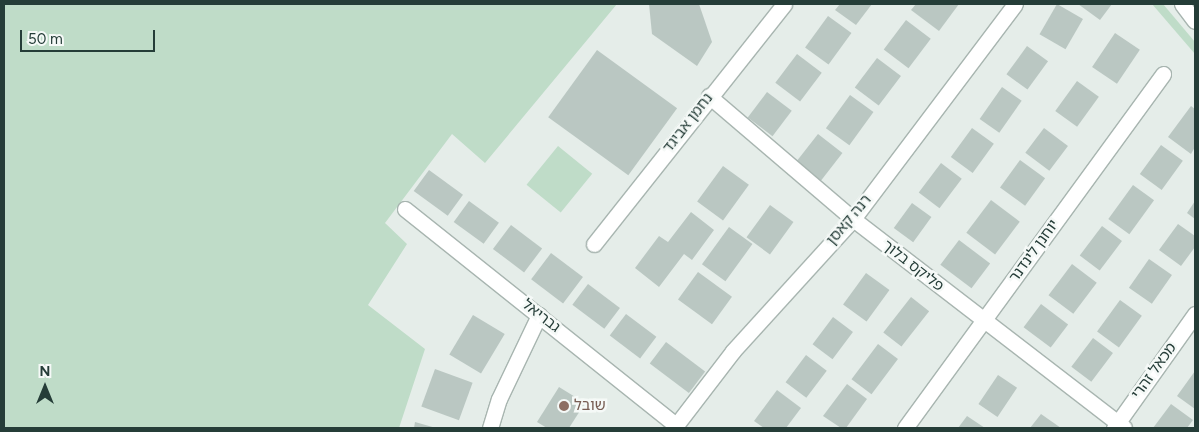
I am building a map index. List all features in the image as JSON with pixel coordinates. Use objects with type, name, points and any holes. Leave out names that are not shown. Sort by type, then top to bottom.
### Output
[{"type":"street","name":"נחמן אביגד","points":[[594,244],[709,96],[784,4]]},
{"type":"street","name":"רנה קאסן","points":[[675,426],[733,351],[853,219],[1015,4]]},
{"type":"street","points":[[1182,4],[1195,20]]},
{"type":"street","name":"יוחנן לינדנר","points":[[905,428],[1163,74]]},
{"type":"street","name":"פליקס בלוך","points":[[709,96],[853,219],[1118,427]]},
{"type":"street","name":"גבריאל","points":[[404,209],[539,315],[675,426]]},
{"type":"street","name":"מכאל זהרי","points":[[1118,427],[1195,314]]},
{"type":"street","points":[[490,428],[499,400],[539,315]]},
{"type":"green space","points":[[4,4],[617,4],[485,163],[452,134],[385,223],[407,244],[368,305],[425,349],[399,428],[4,428]]},
{"type":"green space","points":[[1152,4],[1163,4],[1195,42],[1195,54]]},
{"type":"green space","points":[[558,146],[592,174],[561,213],[527,185]]},
{"type":"building","points":[[649,4],[699,4],[712,42],[697,66],[652,34]]},
{"type":"building","points":[[840,4],[872,4],[856,25],[835,10]]},
{"type":"building","points":[[916,4],[959,4],[939,31],[911,10]]},
{"type":"building","points":[[1057,4],[1083,19],[1065,49],[1040,34]]},
{"type":"building","points":[[1078,4],[1112,4],[1100,20]]},
{"type":"building","points":[[828,16],[851,33],[829,65],[805,48]]},
{"type":"building","points":[[906,20],[931,39],[908,68],[884,50]]},
{"type":"building","points":[[1115,33],[1140,50],[1117,84],[1092,67]]},
{"type":"building","points":[[1027,46],[1048,61],[1027,90],[1006,74]]},
{"type":"building","points":[[597,50],[677,108],[628,175],[548,117]]},
{"type":"building","points":[[797,54],[822,73],[800,101],[775,83]]},
{"type":"building","points":[[877,58],[901,76],[879,106],[855,88]]},
{"type":"building","points":[[1077,81],[1099,97],[1077,127],[1055,111]]},
{"type":"building","points":[[1002,87],[1022,101],[999,133],[980,119]]},
{"type":"building","points":[[767,92],[792,111],[772,136],[748,118]]},
{"type":"building","points":[[850,95],[873,112],[849,145],[826,128]]},
{"type":"building","points":[[1191,106],[1195,109],[1195,147],[1191,154],[1168,137]]},
{"type":"building","points":[[972,128],[994,144],[973,173],[951,157]]},
{"type":"building","points":[[1044,128],[1068,146],[1049,171],[1025,153]]},
{"type":"building","points":[[818,134],[842,153],[821,181],[796,162]]},
{"type":"building","points":[[1161,145],[1183,161],[1162,190],[1140,174]]},
{"type":"building","points":[[1020,160],[1045,178],[1025,206],[1000,188]]},
{"type":"building","points":[[941,163],[962,179],[939,208],[919,193]]},
{"type":"building","points":[[723,166],[749,185],[723,220],[697,202]]},
{"type":"building","points":[[429,170],[463,195],[448,216],[414,191]]},
{"type":"building","points":[[1133,185],[1154,200],[1129,234],[1108,219]]},
{"type":"building","points":[[991,200],[1020,222],[995,254],[966,233]]},
{"type":"building","points":[[469,201],[499,223],[484,244],[454,222]]},
{"type":"building","points":[[1195,201],[1195,219],[1187,213]]},
{"type":"building","points":[[912,203],[931,217],[913,242],[894,228]]},
{"type":"building","points":[[770,205],[793,222],[770,254],[746,237]]},
{"type":"building","points":[[691,212],[714,230],[692,260],[684,254],[659,287],[635,268],[659,236],[668,242]]},
{"type":"building","points":[[1178,224],[1195,236],[1195,247],[1181,266],[1159,250]]},
{"type":"building","points":[[511,225],[542,248],[524,272],[493,249]]},
{"type":"building","points":[[1102,226],[1122,241],[1100,271],[1080,256]]},
{"type":"building","points":[[729,227],[752,244],[725,281],[702,264]]},
{"type":"building","points":[[959,240],[990,263],[971,288],[940,265]]},
{"type":"building","points":[[551,253],[583,277],[563,303],[531,279]]},
{"type":"building","points":[[1149,259],[1172,275],[1152,304],[1129,288]]},
{"type":"building","points":[[1072,264],[1097,283],[1073,314],[1049,295]]},
{"type":"building","points":[[698,272],[732,297],[712,324],[678,300]]},
{"type":"building","points":[[866,273],[889,290],[867,322],[843,305]]},
{"type":"building","points":[[588,284],[620,308],[604,329],[572,305]]},
{"type":"building","points":[[911,297],[929,311],[901,347],[883,332]]},
{"type":"building","points":[[1120,300],[1142,316],[1119,347],[1097,332]]},
{"type":"building","points":[[1041,304],[1068,324],[1051,348],[1024,327]]},
{"type":"building","points":[[626,314],[656,337],[640,358],[610,336]]},
{"type":"building","points":[[473,315],[505,334],[481,373],[449,354]]},
{"type":"building","points":[[833,317],[853,332],[833,359],[813,344]]},
{"type":"building","points":[[1093,338],[1113,353],[1091,382],[1071,367]]},
{"type":"building","points":[[666,342],[705,371],[689,393],[650,364]]},
{"type":"building","points":[[878,344],[898,359],[871,394],[852,379]]},
{"type":"building","points":[[806,355],[827,371],[806,398],[786,382]]},
{"type":"building","points":[[435,369],[473,383],[459,420],[421,407]]},
{"type":"building","points":[[1195,371],[1195,409],[1177,396]]},
{"type":"building","points":[[998,375],[1017,388],[997,417],[978,404]]},
{"type":"building","points":[[847,384],[867,399],[846,428],[841,428],[823,416]]},
{"type":"building","points":[[559,387],[585,403],[569,428],[547,428],[537,422]]},
{"type":"building","points":[[777,390],[801,408],[786,428],[764,428],[754,421]]},
{"type":"building","points":[[1171,404],[1193,420],[1187,428],[1153,428]]},
{"type":"building","points":[[1041,414],[1061,428],[1030,428]]},
{"type":"building","points":[[967,416],[985,428],[958,428]]},
{"type":"building","points":[[415,422],[436,428],[414,428]]},
{"type":"place","name":"שובל","points":[[564,406]]}]
